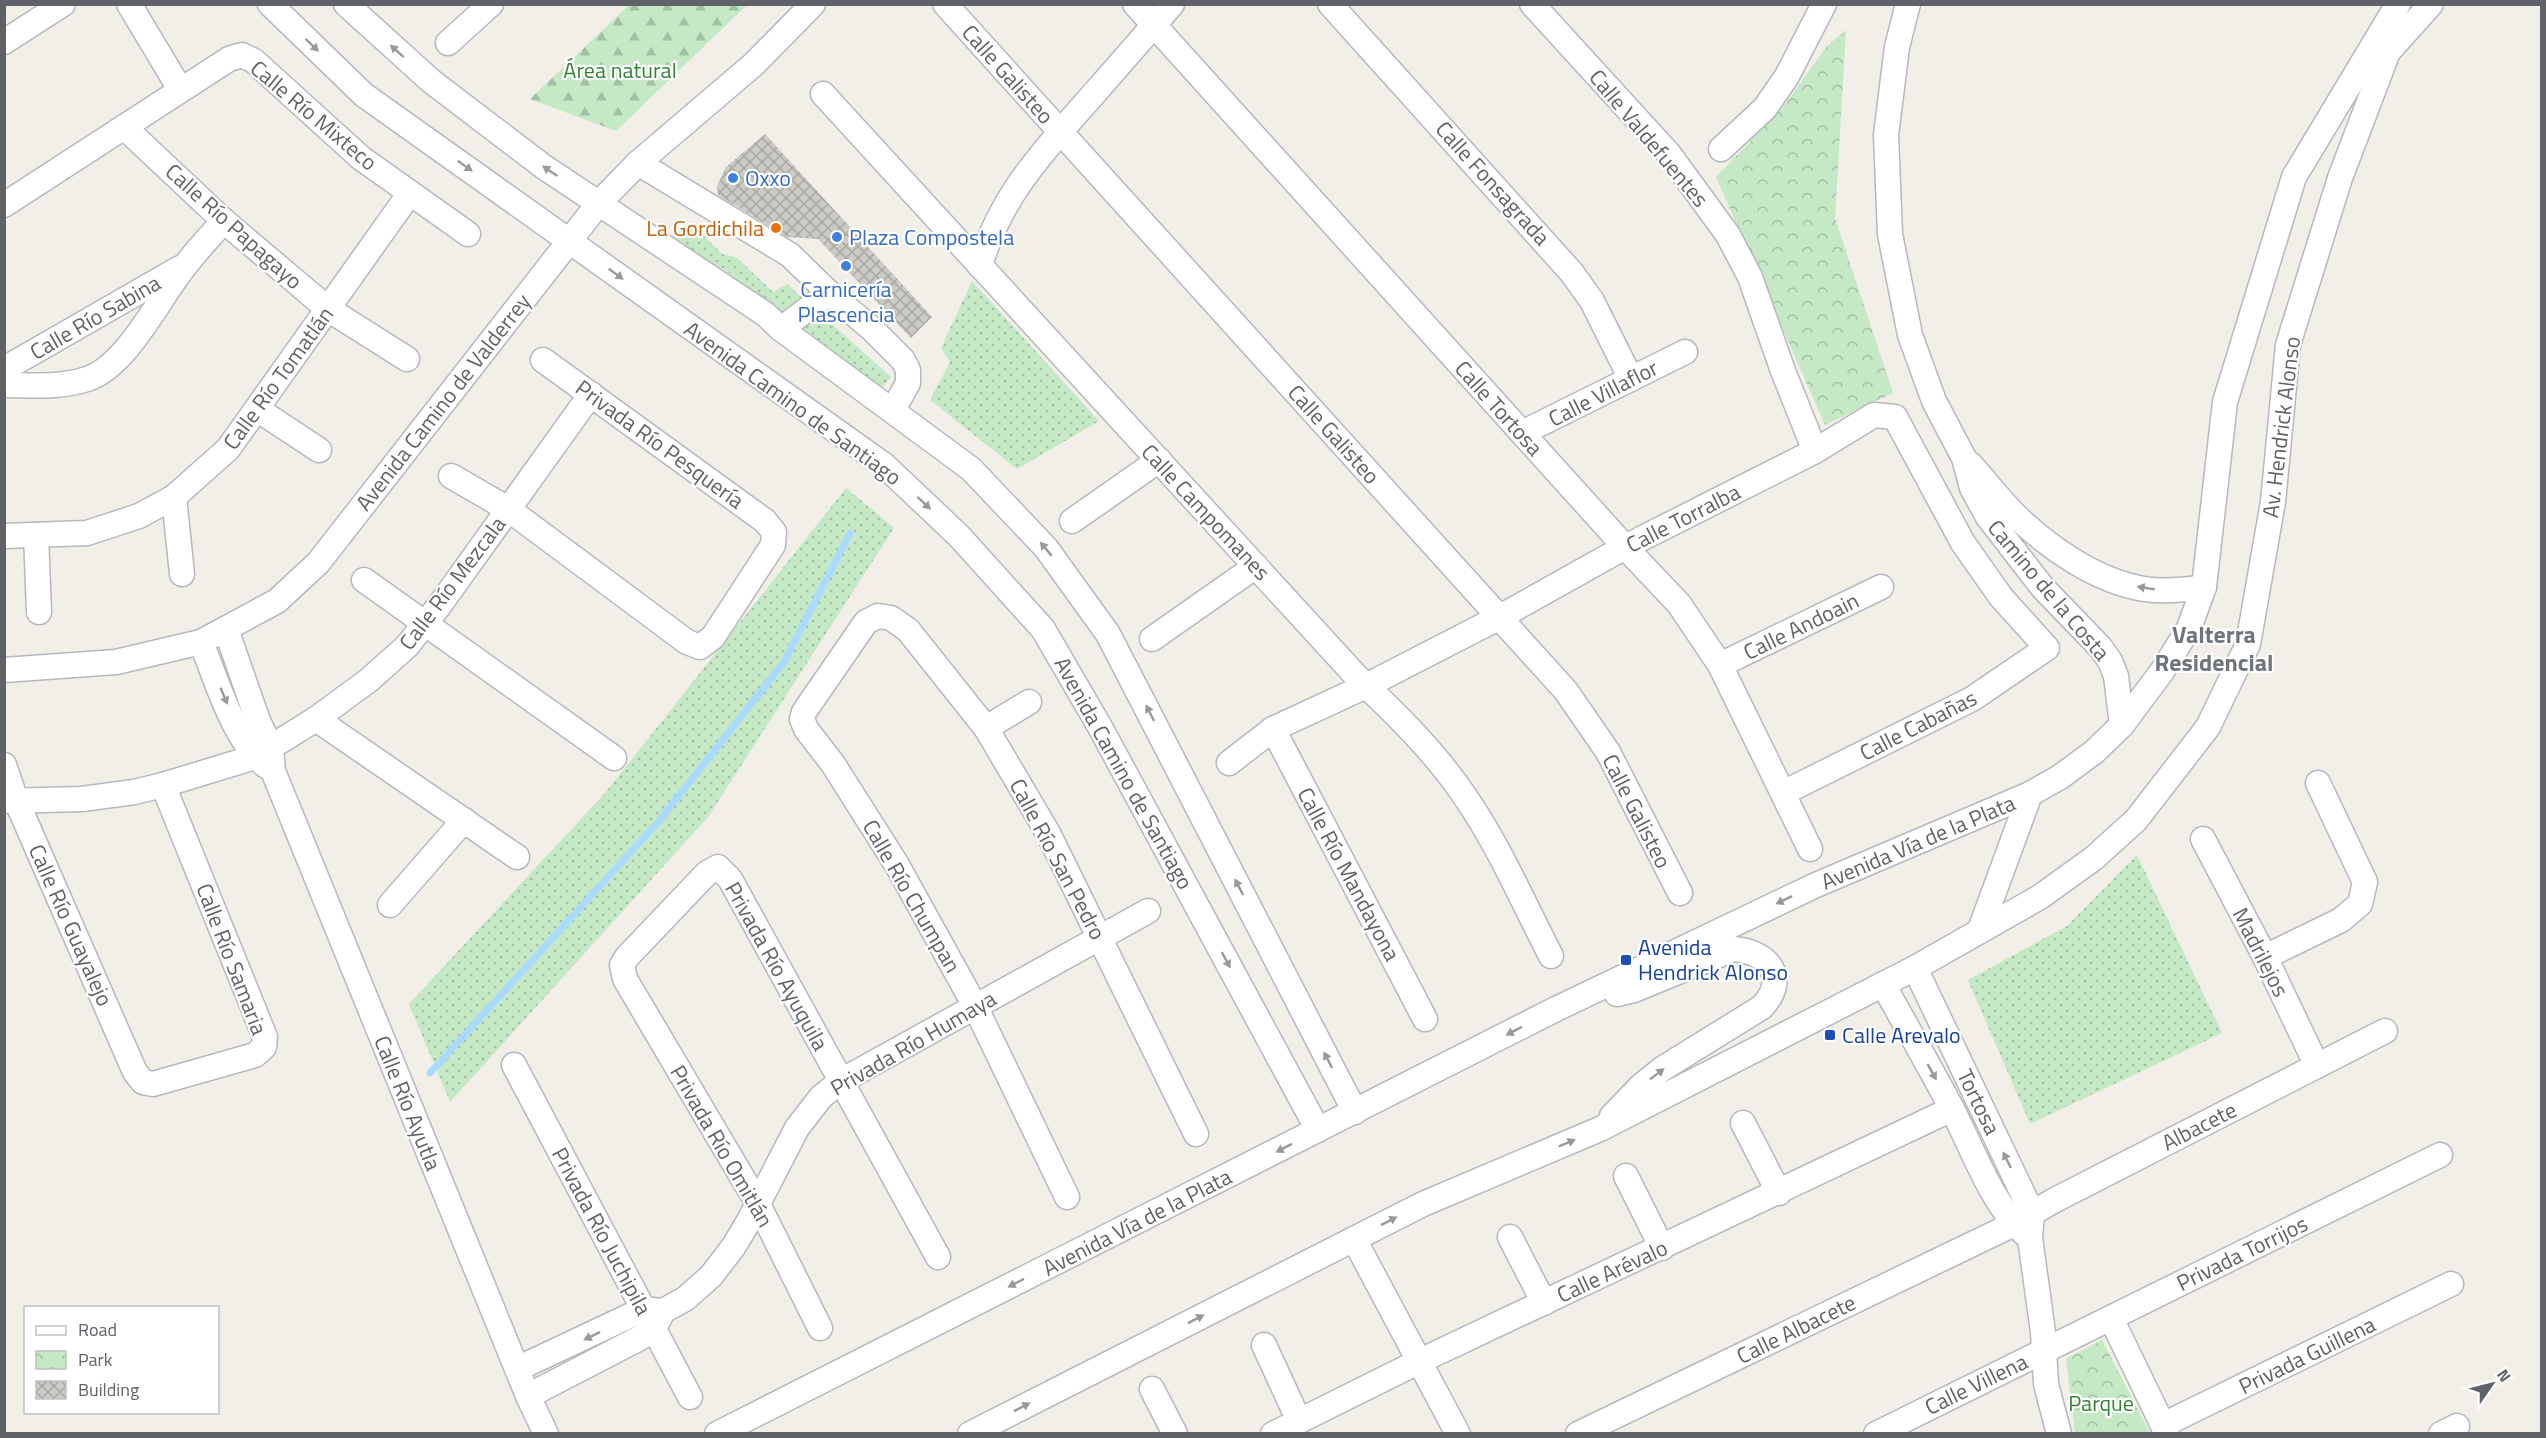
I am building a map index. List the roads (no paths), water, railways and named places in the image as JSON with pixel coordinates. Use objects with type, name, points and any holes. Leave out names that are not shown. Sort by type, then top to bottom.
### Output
[{"type":"street","points":[[4,42],[63,4]]},
{"type":"street","points":[[129,4],[180,89]]},
{"type":"street","name":"Avenida Camino de Santiago","points":[[270,4],[364,95],[884,465],[959,536],[1044,629],[1100,727],[1318,1130]]},
{"type":"street","name":"Avenida Camino de Santiago","points":[[345,4],[430,81],[544,167],[765,314],[780,329],[971,469],[1046,548],[1108,633],[1355,1112]]},
{"type":"street","points":[[448,43],[491,4]]},
{"type":"street","name":"Avenida Camino de Valderrey","points":[[4,670],[116,662],[201,642],[277,601],[318,564],[599,203],[638,163],[754,64],[813,4]]},
{"type":"street","name":"Calle Galisteo","points":[[945,4],[1541,662],[1585,717],[1608,752],[1680,893]]},
{"type":"street","name":"Calle Tortosa","points":[[1135,4],[1522,434],[1679,604],[1720,665],[1810,849]]},
{"type":"street","points":[[980,266],[990,237],[1026,171],[1172,4]]},
{"type":"street","name":"Calle Fonsagrada","points":[[1330,4],[1572,273],[1592,301],[1631,379]]},
{"type":"street","name":"Calle Valdefuentes","points":[[1532,4],[1669,154],[1728,236],[1749,278],[1815,451]]},
{"type":"street","name":"Camino de la Costa","points":[[1908,4],[1897,47],[1886,135],[1890,234],[1910,335],[1934,401],[1964,458],[1972,488],[1988,516],[2043,588],[2100,647],[2110,661],[2116,676],[2122,725]]},
{"type":"street","name":"Av. Hendrick Alonso","points":[[2204,587],[2225,402],[2294,177],[2398,4]]},
{"type":"street","name":"Av. Hendrick Alonso","points":[[1980,930],[2040,897],[2094,858],[2136,820],[2208,727],[2248,644],[2273,502],[2288,345],[2312,267],[2340,177],[2388,52],[2431,4]]},
{"type":"street","points":[[1721,149],[1765,108],[1787,76],[1822,10]]},
{"type":"street","name":"Calle Río Mixteco","points":[[4,204],[180,89],[229,59],[242,56],[254,61],[361,158],[468,234]]},
{"type":"street","name":"Calle Campomanes","points":[[823,94],[1366,686],[1409,727],[1442,765],[1467,798],[1551,956]]},
{"type":"street","name":"Calle Río Papagayo","points":[[124,127],[225,220],[328,309],[407,359]]},
{"type":"street","points":[[638,163],[790,255],[829,293],[872,328],[903,360],[908,370],[908,383],[892,410]]},
{"type":"street","name":"Calle Río Tomatlán","points":[[4,536],[87,533],[139,516],[174,497],[228,449],[410,193]]},
{"type":"street","name":"Calle Río Sabina","points":[[4,385],[66,385],[90,379],[106,368],[141,330],[185,266],[225,220]]},
{"type":"street","name":"Calle Río Sabina","points":[[4,369],[185,266]]},
{"type":"street","points":[[780,329],[829,293]]},
{"type":"street","name":"Calle Villaflor","points":[[1522,434],[1684,352]]},
{"type":"street","name":"Privada Río Pesquería","points":[[508,510],[687,642],[700,646],[713,637],[773,545],[774,532],[765,521],[543,360]]},
{"type":"street","name":"Calle Río Mezcala","points":[[10,801],[82,799],[134,792],[266,758],[369,680],[407,646],[591,394]]},
{"type":"street","points":[[257,409],[319,450]]},
{"type":"street","name":"Calle Torralba","points":[[1229,763],[1273,729],[1366,686],[1500,617],[1625,547],[1815,451],[1874,415],[1895,417],[1963,543],[2001,597],[2047,648]]},
{"type":"street","name":"Camino de la Costa","points":[[1964,458],[2013,513],[2077,564],[2110,579],[2142,589],[2183,590],[2204,587]]},
{"type":"street","points":[[1072,520],[1159,460]]},
{"type":"street","points":[[451,476],[508,510]]},
{"type":"street","points":[[174,497],[182,574]]},
{"type":"street","points":[[36,535],[39,612]]},
{"type":"street","points":[[1152,639],[1256,566]]},
{"type":"street","points":[[364,580],[614,758]]},
{"type":"street","name":"Calle Andoain","points":[[1720,665],[1881,587]]},
{"type":"street","name":"Avenida Vía de la Plata","points":[[717,1434],[1556,1009],[1816,885],[2030,794],[2060,777],[2094,752],[2122,725],[2163,670],[2189,628],[2204,587]]},
{"type":"street","name":"Calle Río San Pedro","points":[[878,616],[891,618],[908,630],[986,728],[1048,833],[1196,1134]]},
{"type":"street","name":"Calle Río Chumpan","points":[[878,616],[866,622],[804,712],[802,719],[806,729],[833,764],[897,865],[975,1006],[1067,1197]]},
{"type":"street","name":"Calle Río Ayutla","points":[[226,629],[258,721],[266,758],[528,1396],[546,1434]]},
{"type":"street","name":"Calle Río Ayutla","points":[[201,642],[238,730],[266,758]]},
{"type":"street","name":"Calle Cabañas","points":[[1783,794],[1972,699],[2047,648]]},
{"type":"street","points":[[986,728],[1029,702]]},
{"type":"street","points":[[316,719],[517,857]]},
{"type":"street","name":"Calle Río Mandayona","points":[[1273,729],[1425,1019]]},
{"type":"street","name":"Calle Río Guayalejo","points":[[4,765],[10,801],[135,1072],[143,1082]]},
{"type":"street","points":[[2265,957],[2341,920],[2360,904],[2365,882],[2318,783]]},
{"type":"street","name":"Calle Río Samaria","points":[[143,1082],[153,1084],[255,1055],[264,1047],[265,1037],[163,785]]},
{"type":"street","points":[[1980,930],[2030,794]]},
{"type":"street","points":[[390,905],[464,820]]},
{"type":"street","name":"Madrilejos","points":[[2202,839],[2265,957],[2316,1066]]},
{"type":"street","name":"Privada Río Ayuquila","points":[[622,965],[707,873],[718,867],[730,879],[938,1257]]},
{"type":"street","name":"Privada Río Humaya","points":[[518,1369],[653,1316],[685,1299],[711,1276],[734,1246],[797,1128],[821,1097],[841,1081],[1148,911]]},
{"type":"street","name":"Avenida Vía de la Plata","points":[[970,1434],[1423,1204],[1600,1129],[1915,968],[1965,941],[1980,930]]},
{"type":"street","name":"Avenida Vía de la Plata","points":[[1556,1009],[1634,990],[1734,949],[1749,950],[1761,956],[1772,968],[1775,982],[1771,997],[1762,1007],[1662,1069],[1641,1086],[1600,1129]]},
{"type":"street","name":"Privada Río Omitlán","points":[[622,965],[625,979],[758,1204],[820,1328]]},
{"type":"street","name":"Tortosa","points":[[1915,968],[2025,1225],[2044,1351],[2046,1384],[2059,1434]]},
{"type":"street","name":"Tortosa","points":[[1883,984],[1952,1109],[1997,1200],[2025,1225]]},
{"type":"street","name":"Albacete","points":[[2025,1225],[2316,1066],[2385,1031]]},
{"type":"street","name":"Privada Río Juchipila","points":[[514,1065],[653,1316],[690,1397]]},
{"type":"street","name":"Calle Arévalo","points":[[1273,1434],[1420,1361],[1779,1193],[1952,1109]]},
{"type":"street","points":[[1743,1123],[1779,1193]]},
{"type":"street","name":"Privada Torrijos","points":[[2044,1351],[2440,1155]]},
{"type":"street","points":[[1626,1176],[1662,1248]]},
{"type":"street","name":"Calle Albacete","points":[[1578,1434],[2025,1225]]},
{"type":"street","points":[[1510,1236],[1544,1303]]},
{"type":"street","points":[[1354,1239],[1458,1434]]},
{"type":"street","name":"Privada Guillena","points":[[2165,1429],[2451,1284]]},
{"type":"street","name":"Privada Río Humaya","points":[[528,1396],[560,1381],[653,1316]]},
{"type":"street","points":[[2111,1318],[2165,1429]]},
{"type":"street","points":[[1264,1345],[1299,1421]]},
{"type":"street","name":"Calle Villena","points":[[1876,1434],[2044,1351]]},
{"type":"street","points":[[1152,1389],[1175,1434]]},
{"type":"waterway","points":[[430,1073],[659,821],[784,662],[850,533]]},
{"type":"place","name":"Oxxo","points":[[733,178]]},
{"type":"place","name":"La Gordichila","points":[[776,228]]},
{"type":"place","name":"Plaza Compostela","points":[[837,237]]},
{"type":"place","name":"Carnicería Plascencia","points":[[846,266]]},
{"type":"place","name":"Avenida Hendrick Alonso","points":[[1626,960]]},
{"type":"place","name":"Calle Arevalo","points":[[1830,1035]]},
{"type":"district","name":"Valterra Residencial","points":[[2214,649]]},
{"type":"park label","name":"Área natural","points":[[620,70]]},
{"type":"park label","name":"Parque","points":[[2101,1403]]}]
